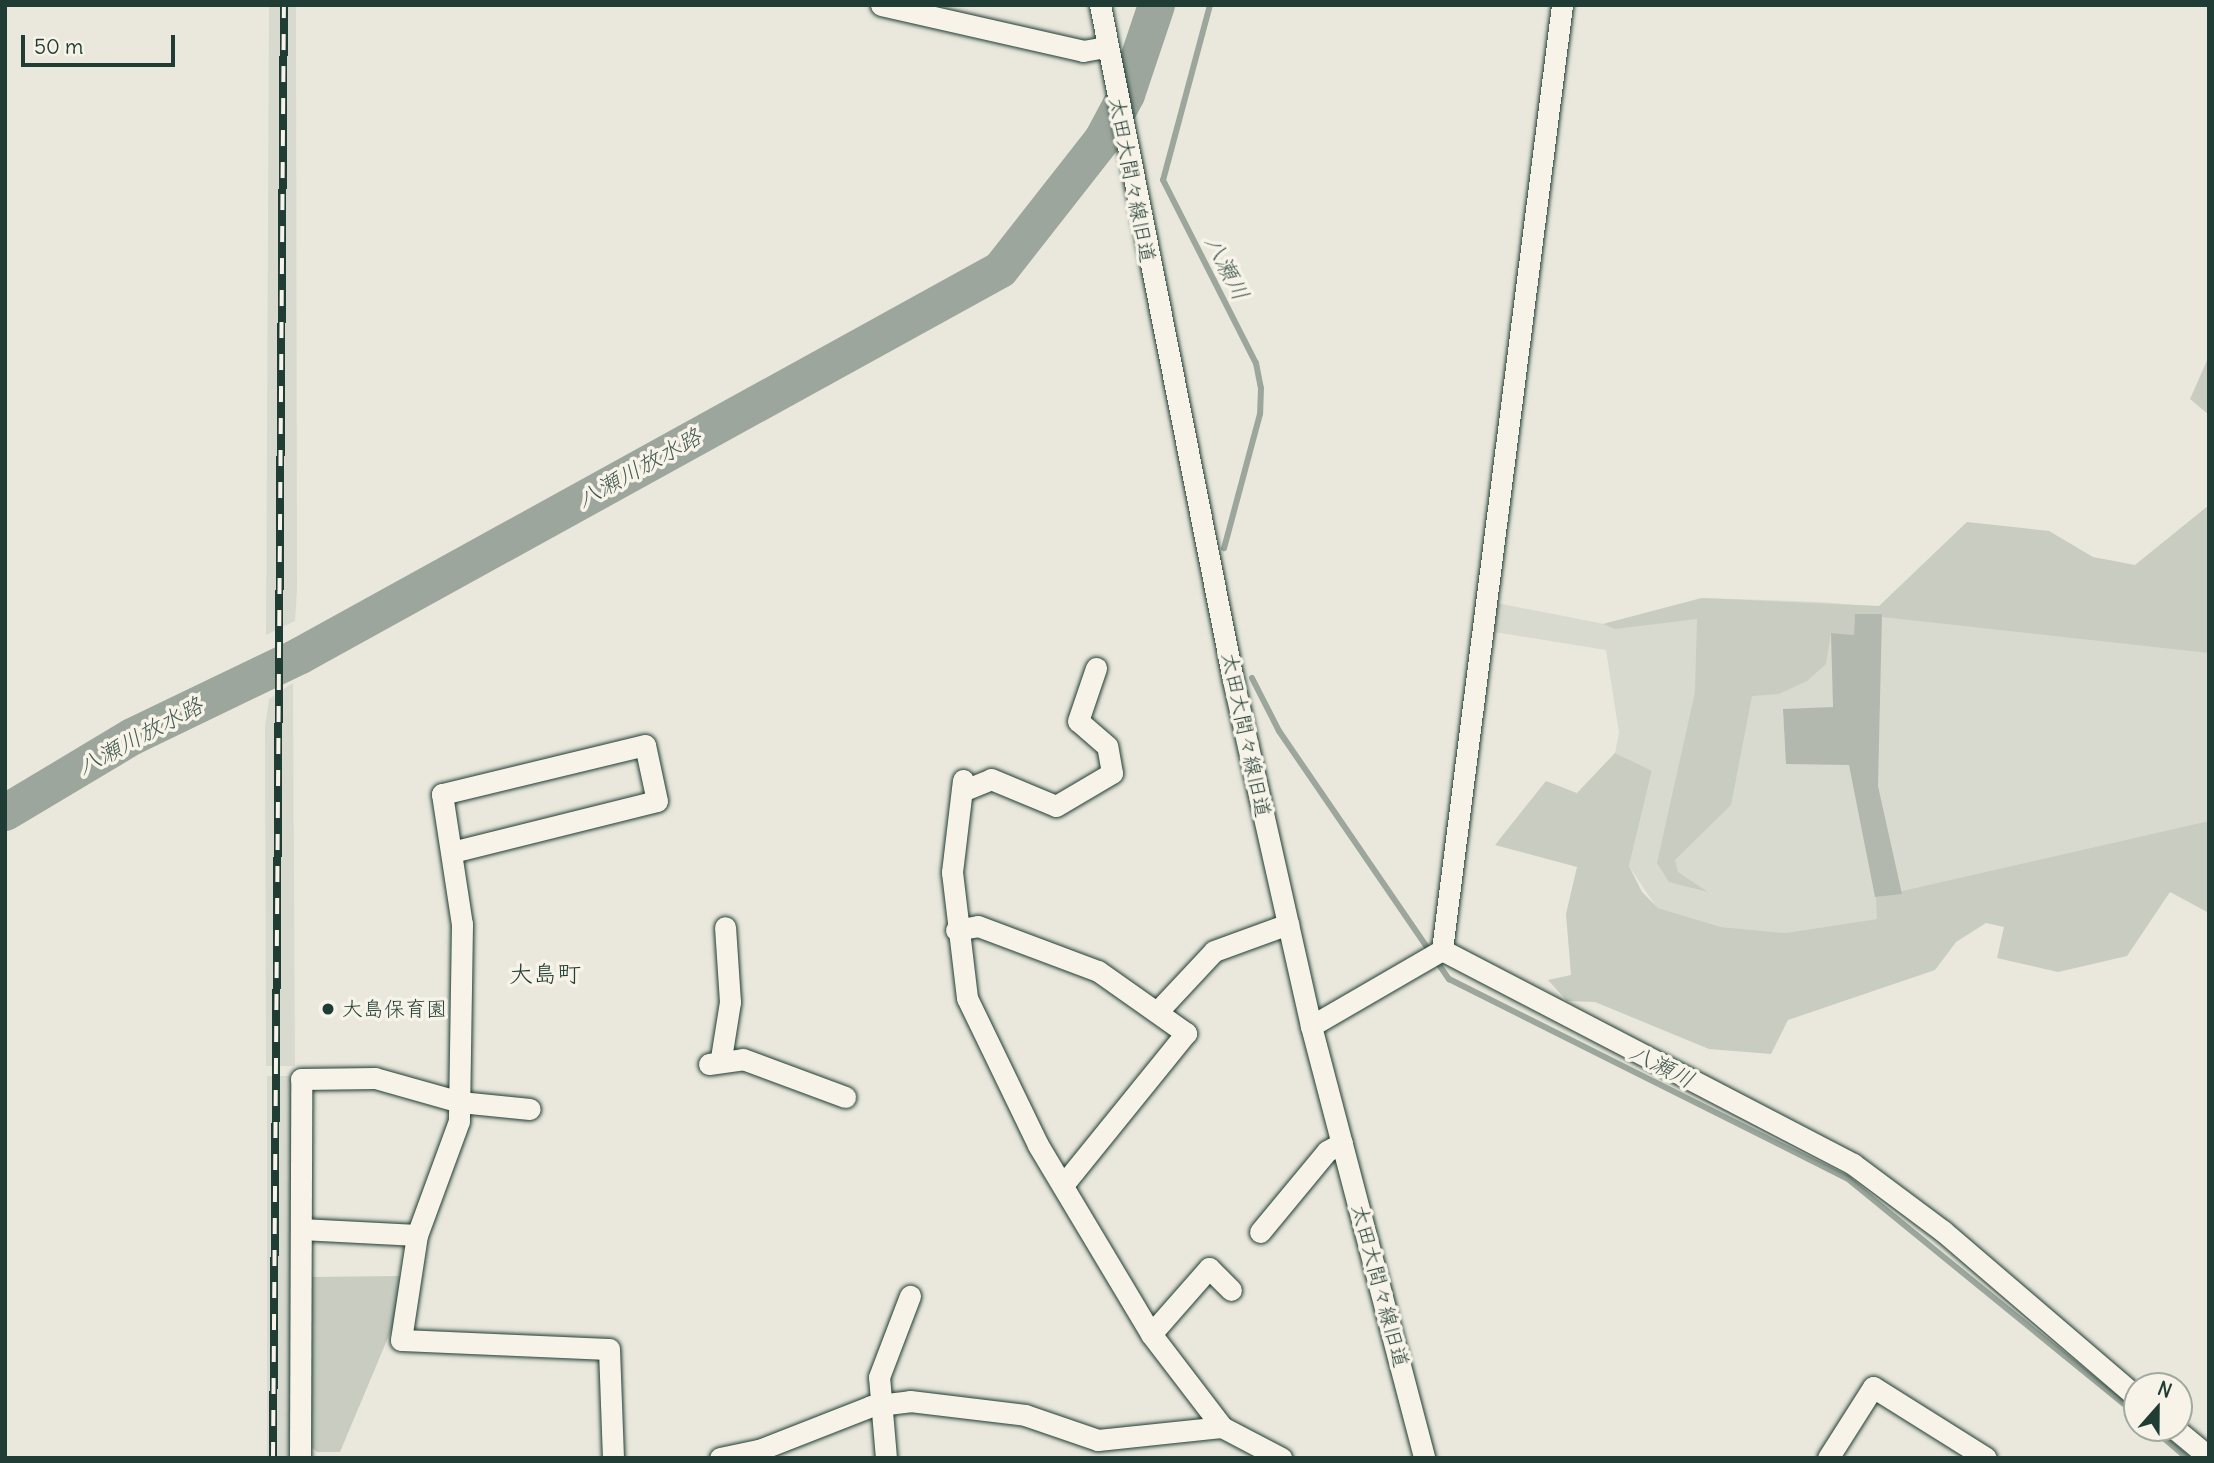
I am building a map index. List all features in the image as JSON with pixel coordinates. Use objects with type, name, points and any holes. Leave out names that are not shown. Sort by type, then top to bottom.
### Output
[{"type":"street","points":[[881,5],[1108,57]]},
{"type":"street","name":"太田大間々線旧道","points":[[1100,5],[1127,156],[1288,924],[1417,1457]]},
{"type":"street","points":[[1311,1027],[1421,965],[1442,950],[1562,5]]},
{"type":"street","points":[[1096,668],[1078,721],[1107,746],[1112,773],[1056,806],[991,779],[962,785],[952,872],[956,930],[967,998],[997,1069],[1152,1334],[1222,1427],[1280,1458]]},
{"type":"street","points":[[452,852],[657,801],[645,745],[442,794],[461,924],[460,1102],[453,1144],[417,1235],[401,1340],[609,1349],[612,1458]]},
{"type":"street","points":[[1157,1012],[1214,951],[1288,924]]},
{"type":"street","points":[[956,930],[978,926],[1098,971],[1186,1033],[1063,1185]]},
{"type":"street","points":[[725,928],[730,1002],[715,1061],[743,1059],[845,1097]]},
{"type":"street","points":[[1442,950],[1853,1164],[1943,1231],[2123,1385]]},
{"type":"street","points":[[300,1458],[301,1079],[375,1079],[460,1102],[530,1110]]},
{"type":"street","points":[[1260,1232],[1327,1151],[1342,1143]]},
{"type":"street","points":[[301,1229],[417,1235]]},
{"type":"street","points":[[1152,1334],[1209,1268],[1231,1290]]},
{"type":"street","points":[[886,1458],[879,1377],[910,1296]]},
{"type":"street","points":[[1828,1458],[1873,1387],[1986,1458]]},
{"type":"street","points":[[720,1458],[759,1450],[880,1404],[935,1401],[1025,1415],[1098,1440],[1222,1427]]},
{"type":"street","points":[[2191,1442],[2209,1457]]},
{"type":"shaded area","points":[[269,5],[296,5],[297,591],[295,621],[266,635]]},
{"type":"shaded area","points":[[2209,356],[2209,415],[2190,399]]},
{"type":"shaded area","points":[[2209,505],[2209,653],[1855,614],[1854,635],[1831,633],[1826,664],[1807,681],[1779,694],[1752,696],[1731,805],[1675,860],[1678,872],[1708,892],[1669,882],[1657,863],[1695,692],[1697,619],[1615,629],[1603,624],[1702,598],[1879,606],[1967,522],[2049,531],[2093,557],[2135,565]]},
{"type":"shaded area","points":[[1702,598],[1821,602],[2209,635],[2209,846],[1905,915],[1785,933],[1721,927],[1657,908],[1629,866],[1652,772],[1615,753],[1619,733],[1606,650],[1494,632],[1497,603],[1604,624]]},
{"type":"shaded area","points":[[293,683],[295,1066],[266,1066],[265,727],[269,699]]},
{"type":"shaded area","points":[[1615,753],[1652,771],[1629,866],[1642,892],[1658,908],[1721,927],[1785,933],[1877,919],[1876,897],[2209,821],[2209,913],[2170,892],[2127,956],[2058,972],[1997,958],[2004,927],[1986,923],[1956,942],[1935,970],[1788,1020],[1771,1054],[1709,1049],[1595,1002],[1567,1001],[1548,980],[1571,975],[1566,914],[1577,867],[1495,845],[1546,781],[1577,793]]},
{"type":"shaded area","points":[[267,1076],[293,1076],[293,1458],[267,1458]]},
{"type":"shaded area","points":[[400,1276],[395,1321],[340,1452],[317,1452],[308,1445],[311,1277]]},
{"type":"building","points":[[1855,614],[1882,614],[1878,786],[1902,894],[1875,897],[1849,765],[1786,764],[1783,709],[1833,707],[1831,633],[1854,635]]},
{"type":"waterway","name":"八瀬川放水路","points":[[5,812],[132,736],[300,655],[1000,269],[1102,139],[1126,94],[1156,5]]},
{"type":"waterway","name":"八瀬川","points":[[1210,5],[1163,180],[1256,363],[1261,388],[1260,414],[1224,548]]},
{"type":"waterway","name":"八瀬川","points":[[1252,678],[1279,731],[1449,979],[1848,1179],[2123,1404]]},
{"type":"waterway","name":"八瀬川","points":[[2168,1442],[2187,1458]]},
{"type":"railway","points":[[273,1458],[284,5]]},
{"type":"place","name":"大島保育園","points":[[328,1009]]},
{"type":"district","name":"大島町","points":[[545,974]]}]
